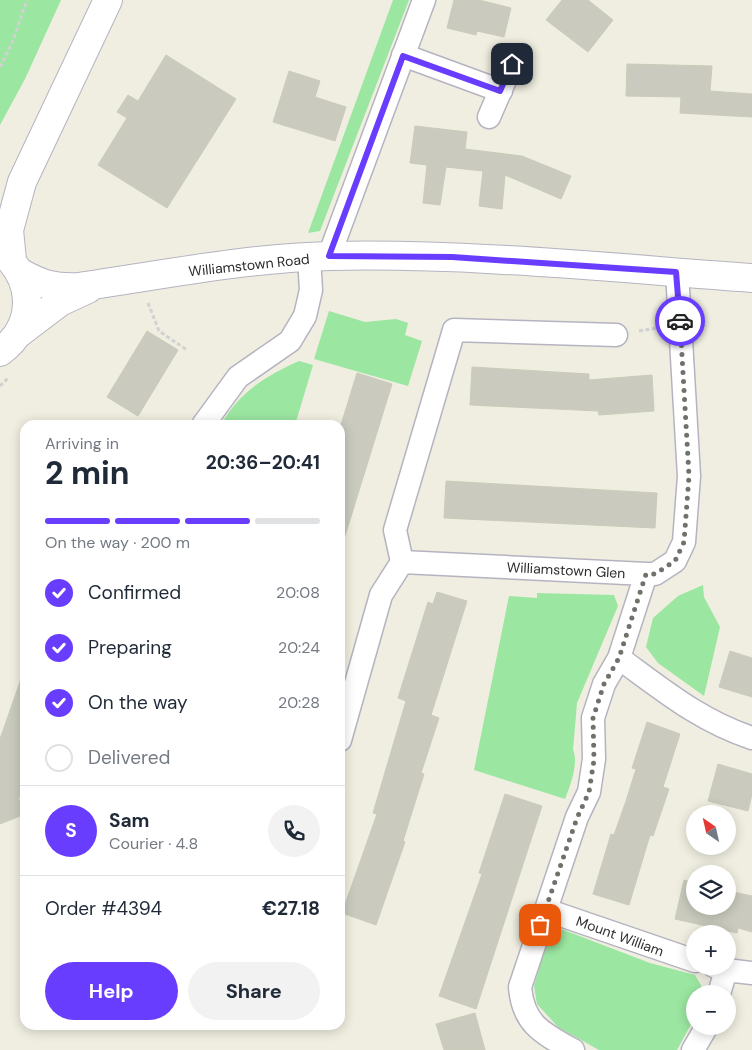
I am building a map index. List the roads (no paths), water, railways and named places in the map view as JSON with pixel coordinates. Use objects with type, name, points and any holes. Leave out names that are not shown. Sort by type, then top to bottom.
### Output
[{"type":"street","points":[[19,333],[26,314],[27,293],[11,261],[9,241],[11,218],[22,182],[108,0]]},
{"type":"street","points":[[207,420],[238,377],[290,341],[305,316],[319,257],[403,56],[424,0]]},
{"type":"street","points":[[403,56],[500,91]]},
{"type":"street","points":[[488,117],[512,64]]},
{"type":"street","points":[[0,193],[15,176],[42,138]]},
{"type":"street","name":"Williamstown Road","points":[[11,261],[43,285],[58,288],[215,267],[319,257],[452,257],[752,278]]},
{"type":"street","name":"Williamstown Glen","points":[[402,562],[655,574],[675,561],[684,542],[689,476],[676,272]]},
{"type":"street","name":"Williamstown Road","points":[[0,352],[9,346],[19,333],[60,302],[106,283]]},
{"type":"street","points":[[345,722],[381,594],[402,562],[395,530],[454,330],[616,335]]},
{"type":"street","points":[[572,1050],[541,1032],[529,1019],[521,1004],[520,987],[577,818],[589,792],[594,760],[593,718],[604,684],[619,658],[646,574]]},
{"type":"street","points":[[619,658],[697,714],[726,729],[752,738]]},
{"type":"street","name":"Mount William","points":[[546,910],[686,958]]},
{"type":"street","points":[[736,970],[752,973]]},
{"type":"street","points":[[694,1050],[702,1035]]}]
